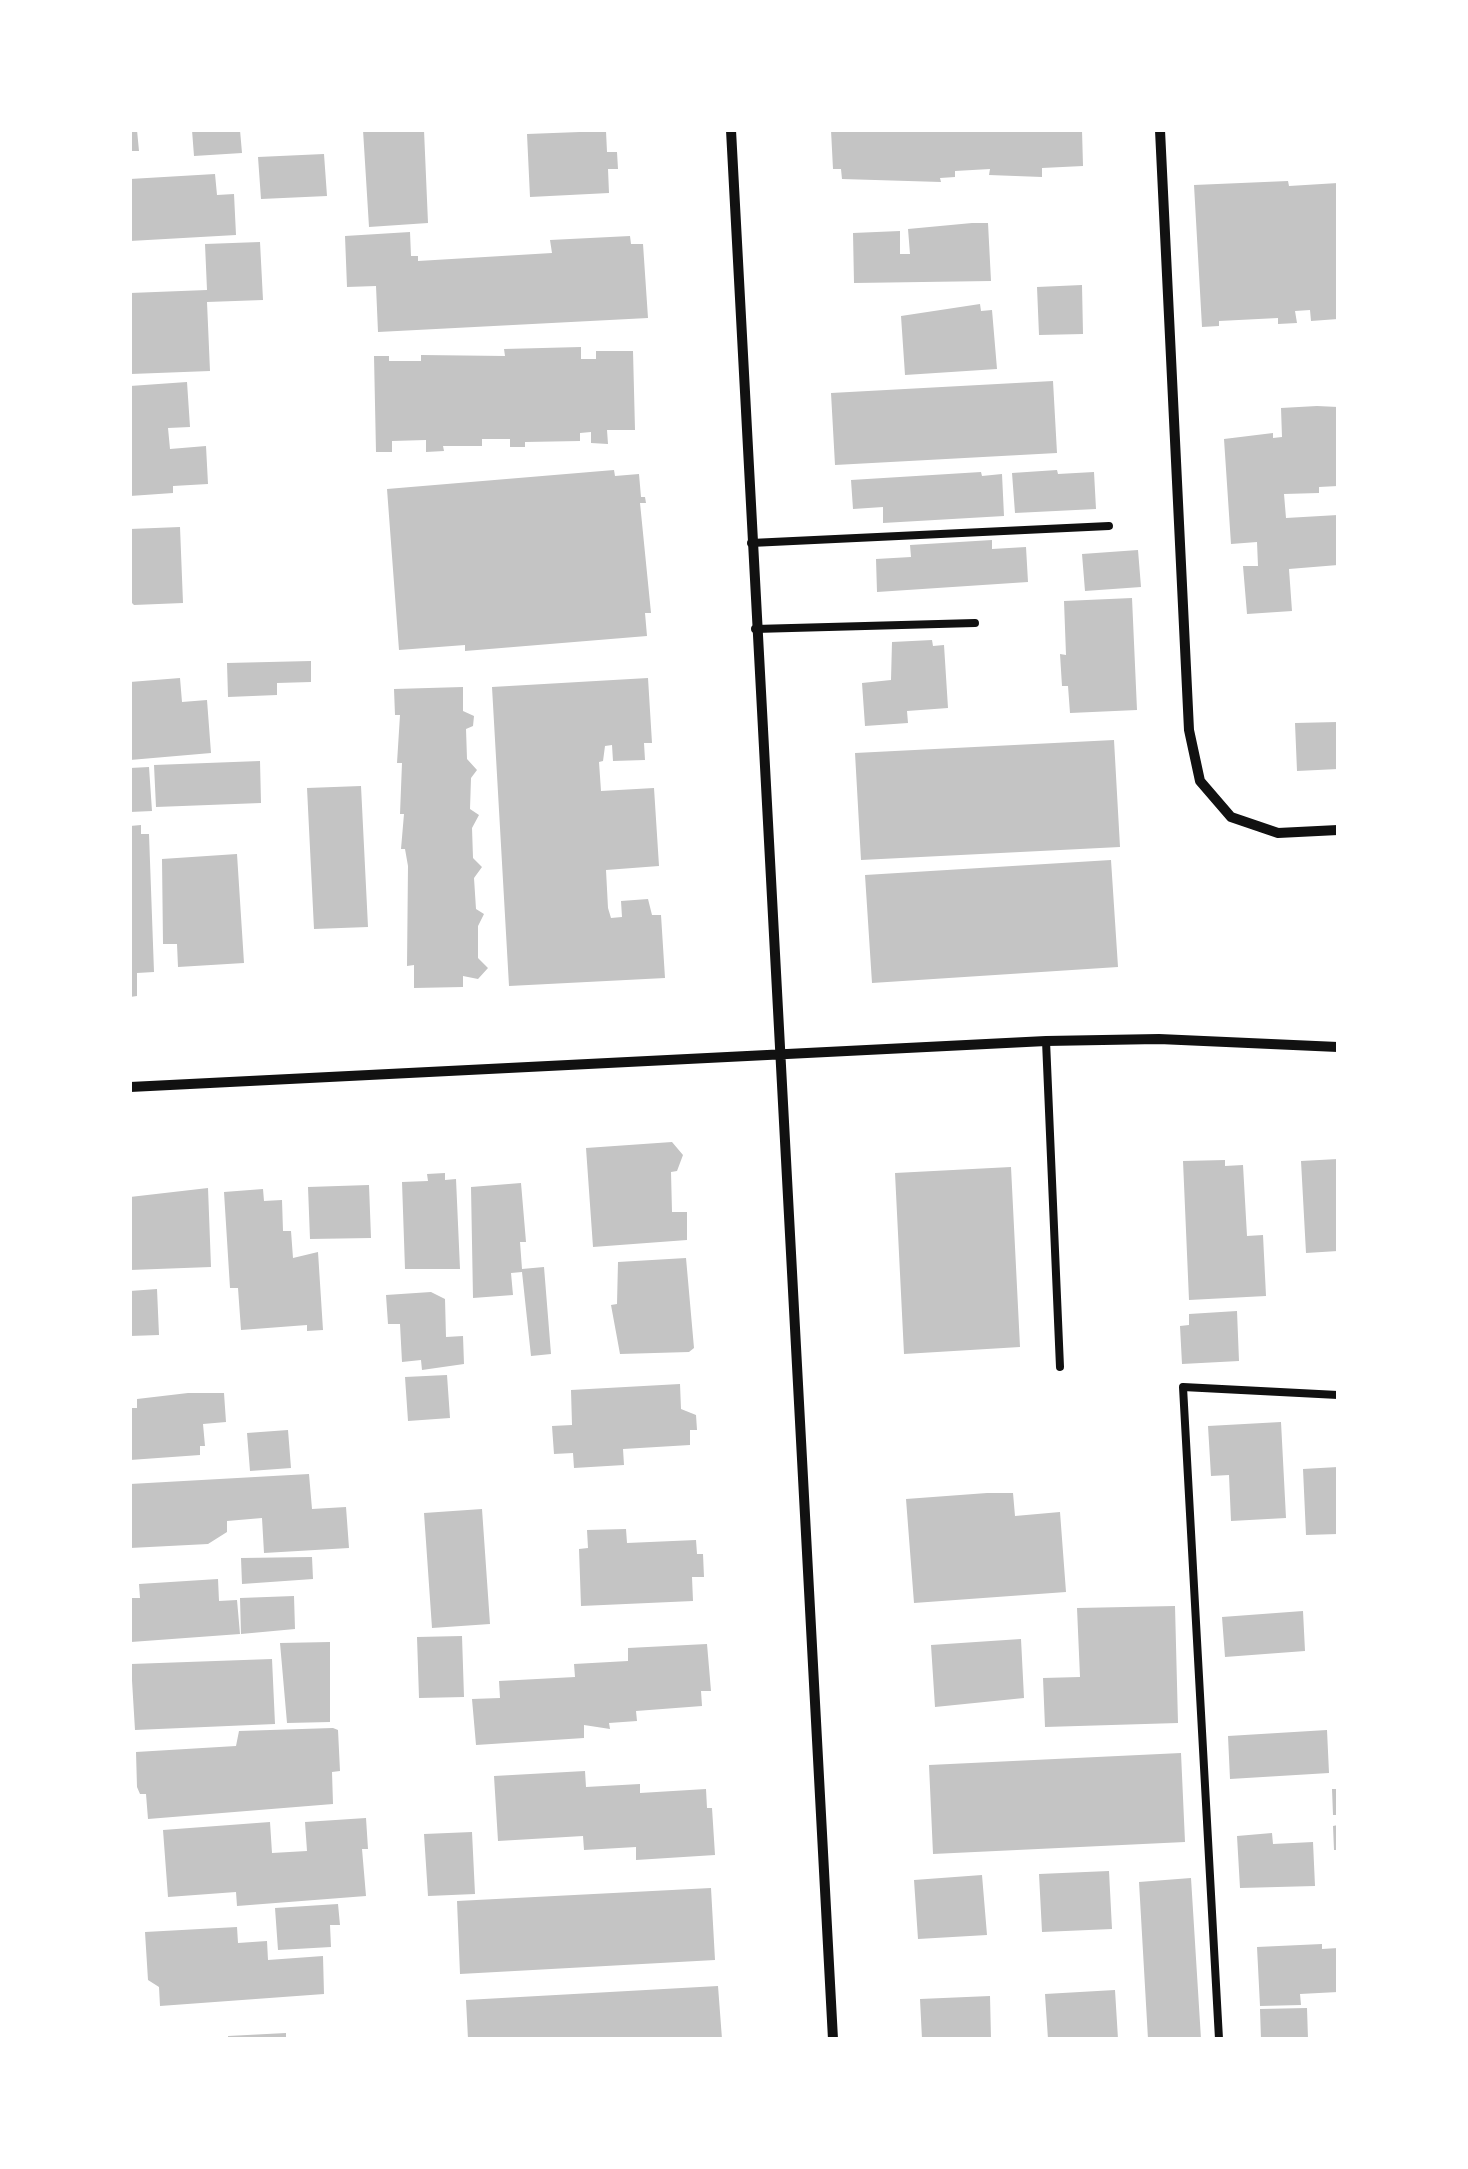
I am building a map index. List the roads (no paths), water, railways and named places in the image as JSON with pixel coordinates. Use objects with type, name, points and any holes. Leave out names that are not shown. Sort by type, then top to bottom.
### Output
[{"type":"street","points":[[730,130],[833,2039]]},
{"type":"street","points":[[1160,130],[1189,730],[1200,781],[1231,817],[1278,833],[1338,830]]},
{"type":"street","points":[[130,1087],[1046,1042],[1159,1039],[1338,1047]]},
{"type":"lane","points":[[750,543],[1109,526]]},
{"type":"lane","points":[[755,629],[974,624]]},
{"type":"lane","points":[[1046,1042],[1060,1367]]},
{"type":"lane","points":[[1218,2039],[1182,1387],[1338,1395]]}]
